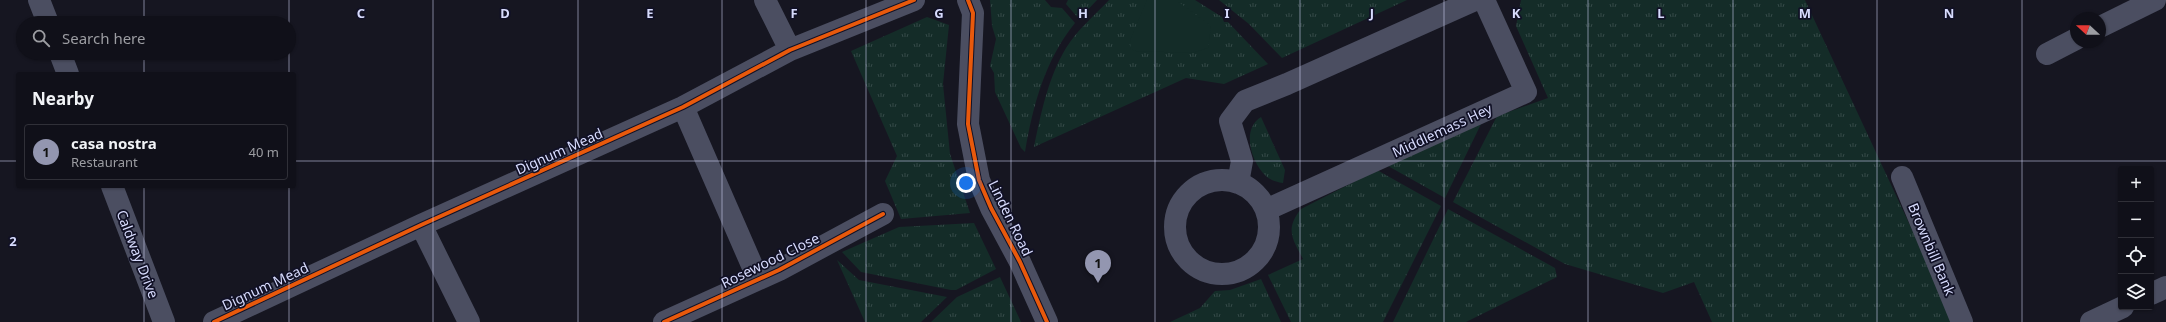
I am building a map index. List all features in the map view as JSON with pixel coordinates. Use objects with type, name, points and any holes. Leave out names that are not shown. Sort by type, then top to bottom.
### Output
[{"type":"street","points":[[40,0],[46,16]]},
{"type":"street","points":[[765,0],[790,50]]},
{"type":"street","name":"Dignum Mead","points":[[214,322],[421,225],[683,107],[790,50],[914,0]]},
{"type":"street","name":"Linden Road","points":[[968,0],[973,13],[968,124],[980,180],[991,208],[1020,262],[1047,322]]},
{"type":"street","points":[[1238,183],[1242,161],[1230,121],[1245,101],[1287,84],[1475,0]]},
{"type":"street","name":"Middlemass Hey","points":[[1266,210],[1526,92],[1484,0]]},
{"type":"street","points":[[2106,24],[2155,0]]},
{"type":"street","points":[[2047,54],[2070,42]]},
{"type":"street","points":[[63,60],[67,72]]},
{"type":"street","name":"Rosewood Close","points":[[683,107],[758,279]]},
{"type":"street","name":"Brownbill Bank","points":[[1902,177],[1962,322]]},
{"type":"street","points":[[1214,180],[1230,180],[1238,183],[1255,193],[1266,210],[1269,232],[1266,246],[1258,259],[1246,268],[1232,274],[1217,275],[1203,271],[1190,263],[1180,251],[1175,237],[1175,221],[1179,207],[1188,194],[1200,185],[1214,180]]},
{"type":"street","name":"Caldway Drive","points":[[113,188],[164,322]]},
{"type":"street","name":"Rosewood Close","points":[[664,322],[779,270],[884,214]]},
{"type":"street","points":[[421,225],[469,322]]},
{"type":"street","points":[[2154,293],[2166,287]]},
{"type":"street","points":[[2091,322],[2118,309]]},
{"type":"green space","points":[[990,0],[1045,0],[1051,7],[1062,8],[1075,23],[1056,52],[1048,68],[1036,100],[1025,152],[1021,148],[995,92],[994,73],[990,66],[996,39],[992,26]]},
{"type":"green space","points":[[1068,0],[1097,0],[1079,19],[1066,4]]},
{"type":"green space","points":[[1109,0],[1195,0],[1222,17],[1224,22],[1228,22],[1268,64],[1224,84],[1186,78],[1034,147],[1046,96],[1054,71],[1060,59],[1075,35]]},
{"type":"green space","points":[[1147,0],[1176,0],[1211,26],[1208,48],[1192,53],[1136,51],[1130,49],[1131,38]]},
{"type":"green space","points":[[1219,0],[1407,0],[1282,58],[1249,24]]},
{"type":"green space","points":[[1521,0],[1805,0],[1955,322],[1712,322],[1694,282],[1663,293],[1565,264],[1453,202],[1497,116],[1548,98],[1516,26]]},
{"type":"green space","points":[[927,17],[949,25],[943,84],[950,154],[970,213],[901,219],[885,181],[897,156],[851,51]]},
{"type":"green space","points":[[1261,117],[1285,170],[1283,183],[1274,181],[1266,176],[1256,163],[1250,146],[1251,129],[1255,122]]},
{"type":"green space","points":[[1482,122],[1445,198],[1388,166]]},
{"type":"green space","points":[[1377,170],[1441,206],[1383,322],[1291,322],[1268,275],[1303,259],[1292,234],[1293,222],[1296,216],[1301,209]]},
{"type":"green space","points":[[1448,209],[1555,268],[1557,277],[1466,322],[1393,322]]},
{"type":"green space","points":[[974,223],[996,269],[956,290],[861,272],[842,252],[899,227]]},
{"type":"green space","points":[[837,260],[859,280],[947,297],[921,322],[865,322]]},
{"type":"green space","points":[[1000,277],[1021,322],[931,322],[957,297]]},
{"type":"green space","points":[[1261,279],[1281,322],[1170,322],[1200,308],[1215,291],[1230,290]]},
{"type":"cycle path","points":[[214,322],[421,225],[683,107],[790,50],[914,0]]},
{"type":"cycle path","points":[[968,0],[973,13],[968,124],[979,180],[991,208],[1020,262],[1047,322]]},
{"type":"cycle path","points":[[664,322],[779,270],[883,214]]},
{"type":"place","name":"casa nostra","points":[[1098,283]]}]
